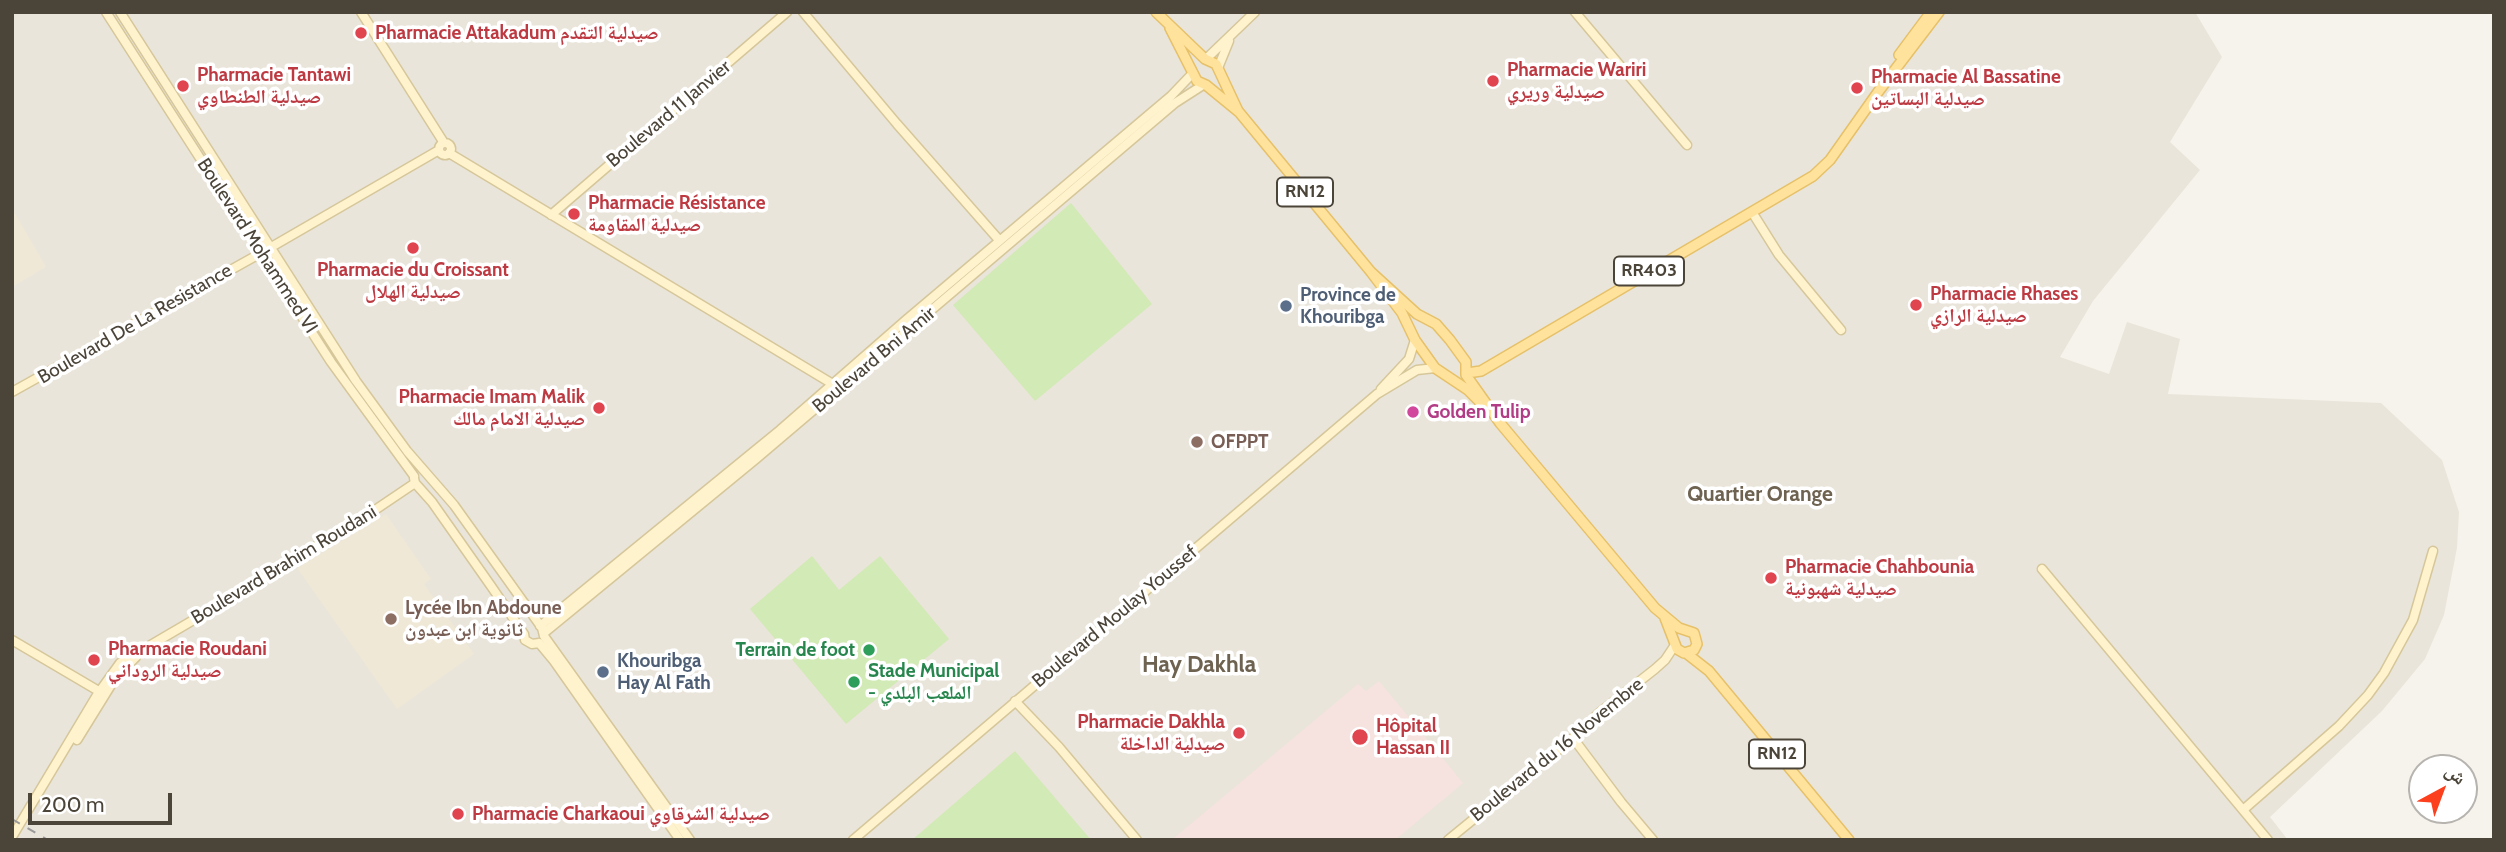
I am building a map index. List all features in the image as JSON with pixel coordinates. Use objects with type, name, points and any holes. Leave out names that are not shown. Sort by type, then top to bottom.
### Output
[{"type":"main road","name":"Boulevard Mohammed VI","points":[[106,12],[344,381],[524,634]]},
{"type":"main road","name":"Boulevard Mohammed VI","points":[[120,12],[340,358],[426,474],[454,505],[680,840]]},
{"type":"main road","points":[[361,12],[408,89],[443,155],[449,153],[836,386]]},
{"type":"main road","name":"Boulevard 11 Janvier","points":[[551,215],[787,12]]},
{"type":"main road","points":[[803,12],[999,240]]},
{"type":"main road","name":"RN12","points":[[1156,12],[1205,59],[1213,62],[1239,112]]},
{"type":"main road","points":[[1204,85],[1217,80],[1230,38],[1255,12]]},
{"type":"main road","points":[[1575,12],[1686,145]]},
{"type":"main road","name":"RR403","points":[[1813,176],[1931,12]]},
{"type":"main road","name":"RR403","points":[[1467,374],[1477,373],[1813,176],[1830,160],[1939,12]]},
{"type":"main road","name":"RN12","points":[[1170,28],[1197,82],[1239,112],[1371,272],[1435,368],[1468,390],[1500,423],[1665,618],[1679,648],[1705,667],[1849,840]]},
{"type":"main road","points":[[1193,72],[1197,63],[1230,38]]},
{"type":"main road","name":"Boulevard Bni Amir","points":[[524,634],[527,627],[541,633],[708,500],[999,240],[1171,96],[1193,72]]},
{"type":"main road","name":"Boulevard Bni Amir","points":[[836,386],[1175,103],[1204,85]]},
{"type":"main road","name":"Boulevard De La Resistance","points":[[12,392],[261,253],[441,147]]},
{"type":"main road","points":[[1752,212],[1779,255],[1841,330]]},
{"type":"main road","name":"RN12","points":[[1371,272],[1422,317],[1436,324],[1466,362]]},
{"type":"main road","points":[[1410,328],[1422,317]]},
{"type":"main road","points":[[1377,394],[1409,359],[1415,340]]},
{"type":"main road","points":[[1455,382],[1467,374],[1466,362],[1486,367]]},
{"type":"main road","points":[[1377,394],[1417,370],[1435,368]]},
{"type":"main road","name":"RN12","points":[[1467,374],[1500,423]]},
{"type":"main road","name":"Boulevard Moulay Youssef","points":[[853,840],[1377,394]]},
{"type":"main road","points":[[419,471],[426,474],[426,485],[416,482],[419,471]]},
{"type":"main road","name":"Boulevard Brahim Roudani","points":[[14,839],[97,692],[120,663],[376,510],[416,482]]},
{"type":"main road","points":[[2243,810],[2339,726],[2376,684],[2396,656],[2413,621],[2432,551]]},
{"type":"main road","points":[[2042,569],[2268,840]]},
{"type":"main road","name":"RN12","points":[[1665,618],[1694,634],[1705,667]]},
{"type":"main road","points":[[1683,630],[1677,634],[1679,648],[1694,650],[1697,645]]},
{"type":"main road","name":"Boulevard Mohammed VI","points":[[541,633],[690,840]]},
{"type":"main road","points":[[524,634],[528,643],[541,633]]},
{"type":"main road","points":[[12,640],[97,692]]},
{"type":"main road","name":"Boulevard Brahim Roudani","points":[[14,839],[97,692],[152,644]]},
{"type":"main road","name":"Boulevard du 16 Novembre","points":[[1448,840],[1679,648]]},
{"type":"main road","points":[[1016,701],[1137,840]]},
{"type":"main road","points":[[1573,738],[1653,840]]},
{"type":"shaded area","points":[[12,12],[2195,12],[2222,57],[2170,142],[2200,170],[2093,301],[2060,357],[2109,374],[2127,322],[2180,339],[2168,394],[2381,403],[2442,460],[2459,512],[2457,548],[2444,615],[2425,659],[2382,711],[2270,817],[2288,840],[12,840]]},
{"type":"shaded area","points":[[12,208],[46,267],[12,287]]},
{"type":"shaded area","name":"Lycée Ibn Abdoune ثانوية ابن عبدون","points":[[386,514],[431,579],[424,584],[474,654],[397,709],[297,568]]},
{"type":"shaded area","name":"Hôpital Hassan II","points":[[1379,681],[1463,783],[1395,840],[1174,838],[1358,684],[1366,691]]},
{"type":"green space","points":[[1071,203],[1152,304],[1035,401],[953,305]]},
{"type":"green space","name":"Stade Municipal - الملعب البلدي","points":[[812,556],[839,590],[880,556],[949,639],[846,724],[750,609]]},
{"type":"green space","points":[[1015,751],[1091,840],[912,840]]},
{"type":"railway","points":[[12,819],[48,840]]},
{"type":"place","name":"Pharmacie Attakadum صيدلية التقدم","points":[[361,33]]},
{"type":"place","name":"Pharmacie Wariri صيدلية وريري","points":[[1493,81]]},
{"type":"place","name":"Pharmacie Tantawi صيدلية الطنطاوي","points":[[183,86]]},
{"type":"place","name":"Pharmacie Al Bassatine صيدلية البساتين","points":[[1857,88]]},
{"type":"place","name":"Pharmacie Résistance صيدلية المقاومة","points":[[574,214]]},
{"type":"place","name":"Pharmacie du Croissant صيدلية الهلال","points":[[413,248]]},
{"type":"place","name":"Pharmacie Rhases صيدلية الرازي","points":[[1916,305]]},
{"type":"place","name":"Province de Khouribga","points":[[1286,306]]},
{"type":"place","name":"Pharmacie Imam Malik صيدلية الامام مالك","points":[[599,408]]},
{"type":"place","name":"Golden Tulip","points":[[1413,412]]},
{"type":"place","name":"OFPPT","points":[[1197,442]]},
{"type":"place","name":"Pharmacie Chahbounia صيدلية شهبونية","points":[[1771,578]]},
{"type":"place","name":"Lycée Ibn Abdoune ثانوية ابن عبدون","points":[[391,619]]},
{"type":"place","name":"Terrain de foot","points":[[869,650]]},
{"type":"place","name":"Pharmacie Roudani صيدلية الروداني","points":[[94,660]]},
{"type":"place","name":"Khouribga Hay Al Fath","points":[[603,672]]},
{"type":"place","name":"Stade Municipal - الملعب البلدي","points":[[854,682]]},
{"type":"place","name":"Pharmacie Dakhla صيدلية الداخلة","points":[[1239,733]]},
{"type":"place","name":"Hôpital Hassan II","points":[[1360,737]]},
{"type":"place","name":"Pharmacie Charkaoui صيدلية الشرقاوي","points":[[458,814]]},
{"type":"district","name":"Quartier Orange","points":[[1760,495]]},
{"type":"district","name":"Hay Dakhla","points":[[1199,665]]}]
